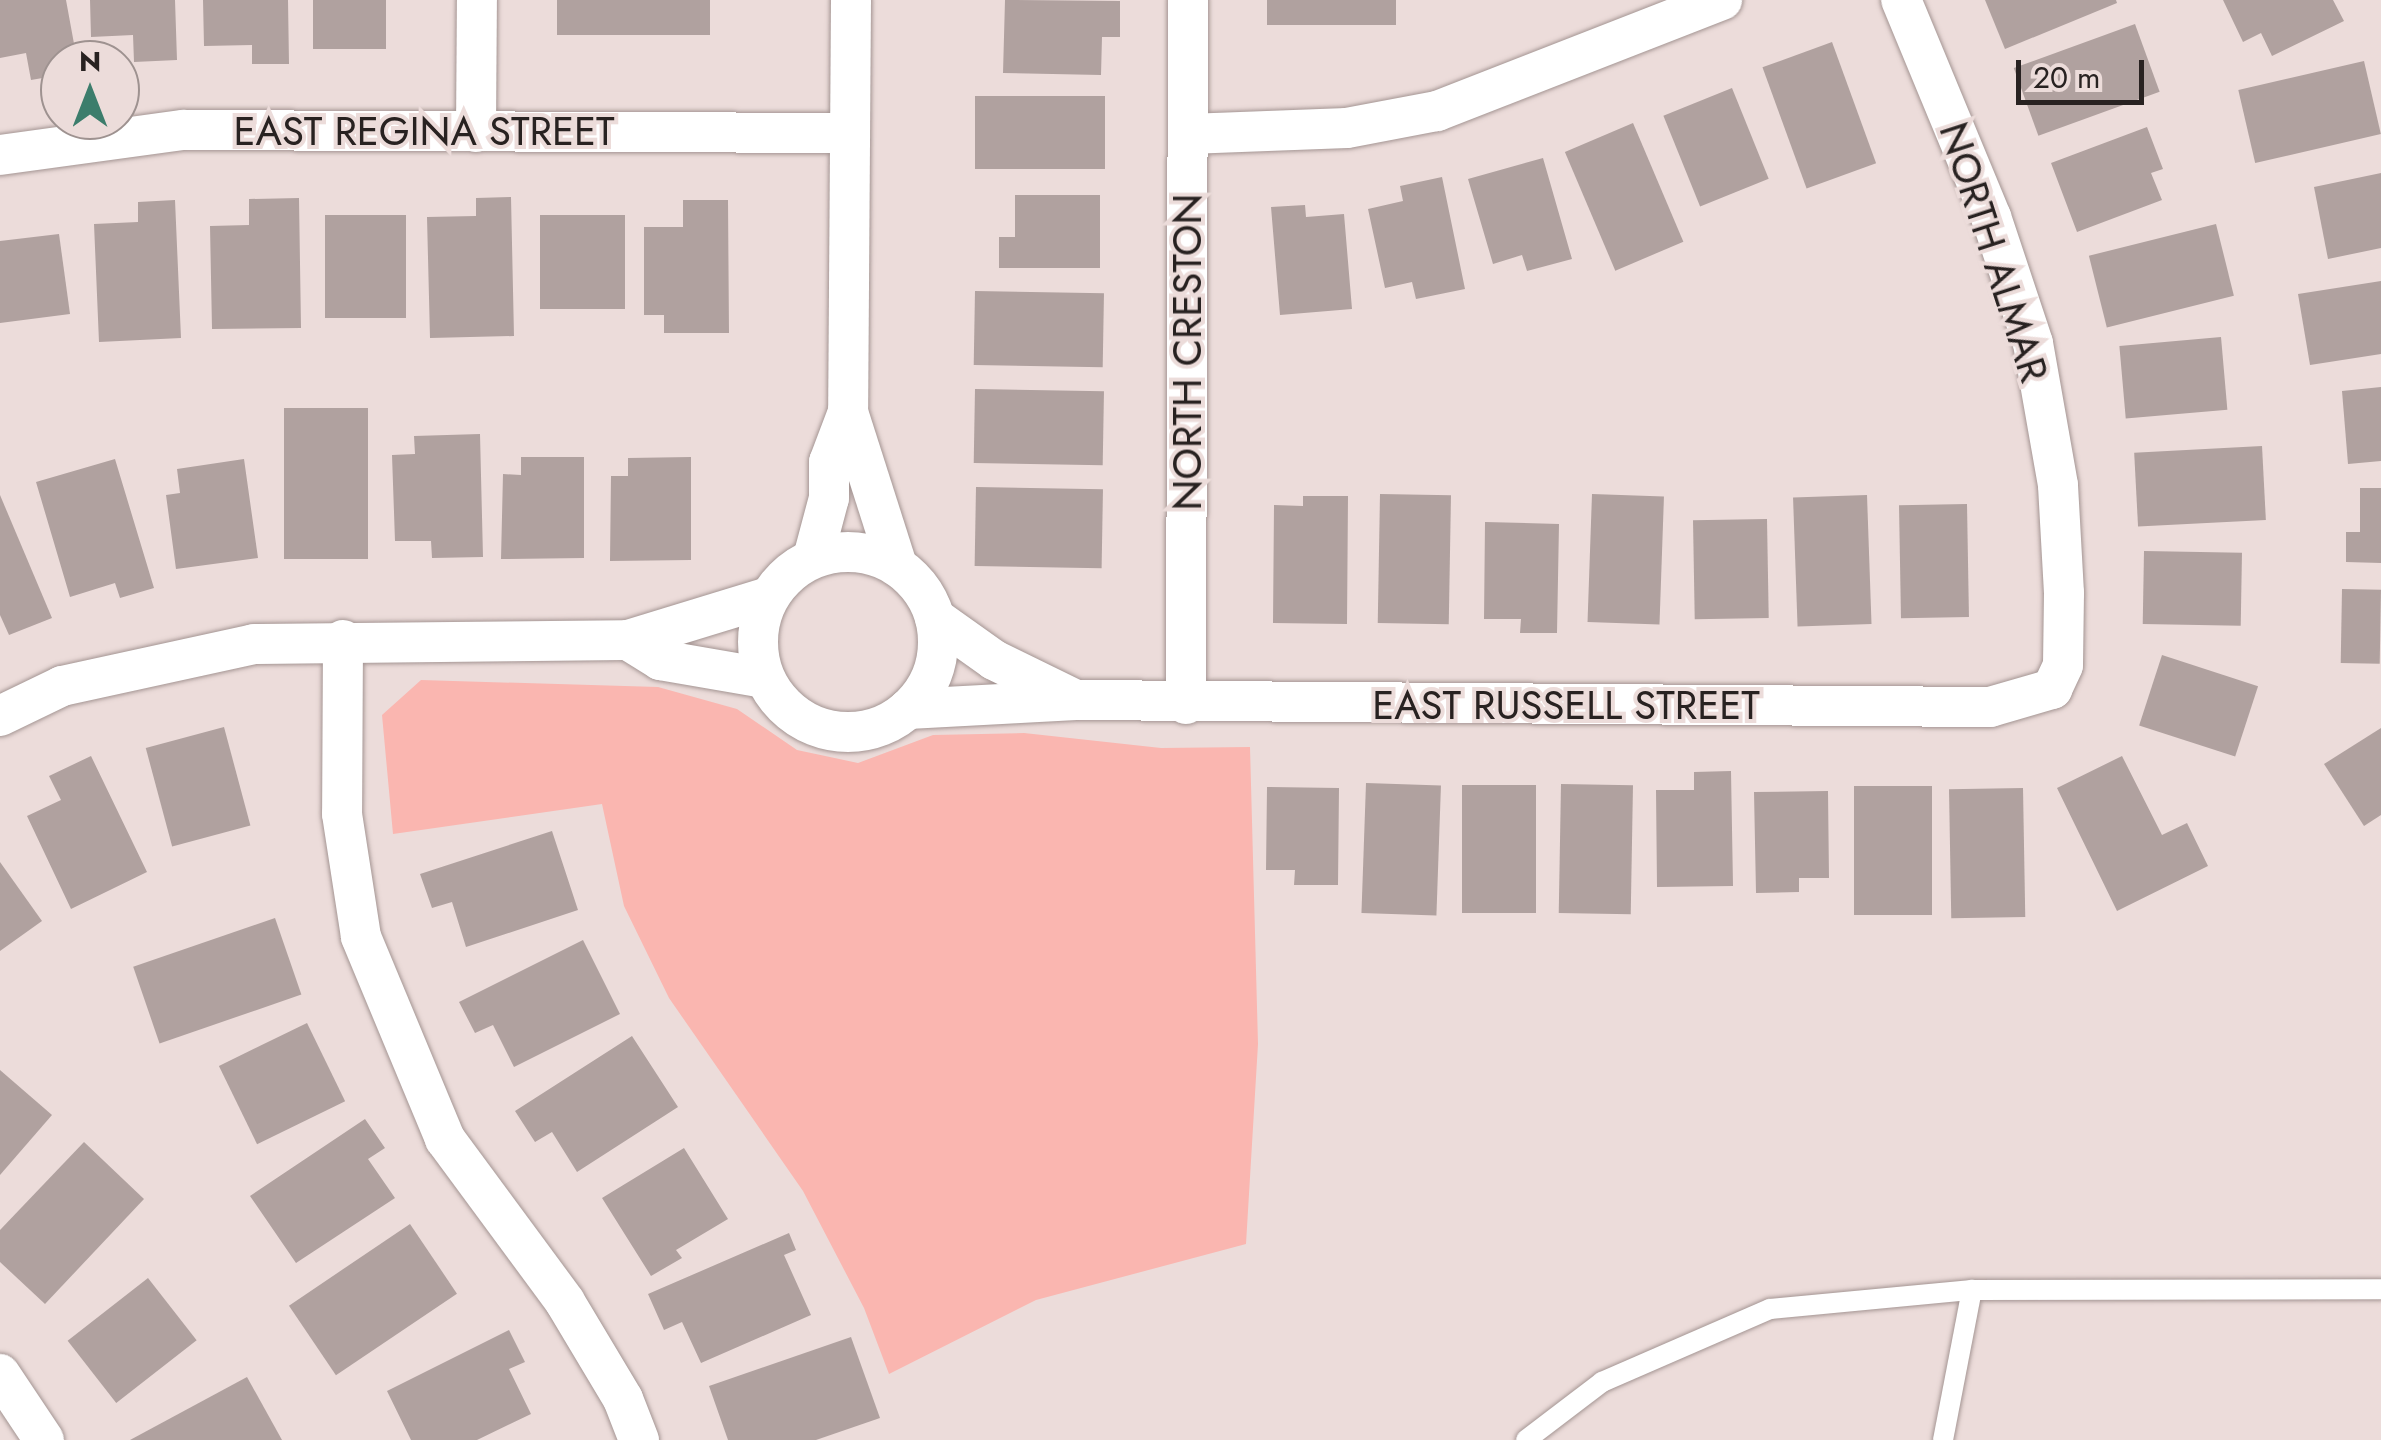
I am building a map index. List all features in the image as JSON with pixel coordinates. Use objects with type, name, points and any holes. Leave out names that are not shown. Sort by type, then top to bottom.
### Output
[{"type":"street","points":[[476,132],[477,0]]},
{"type":"street","points":[[851,0],[848,412],[896,566]]},
{"type":"street","name":"NORTH CRESTON","points":[[1186,704],[1188,0]]},
{"type":"street","points":[[1188,134],[1347,128],[1437,110],[1722,0]]},
{"type":"street","name":"NORTH ALMAR","points":[[1901,0],[1992,217],[2033,343],[2058,485],[2063,575],[2062,664],[2052,689]]},
{"type":"street","name":"EAST REGINA STREET","points":[[0,155],[183,130],[850,133]]},
{"type":"street","points":[[813,558],[828,498],[829,462],[848,412]]},
{"type":"street","points":[[0,716],[62,686],[164,659],[254,644],[344,640],[628,640],[769,597],[813,558],[842,551],[896,566],[920,589],[935,618],[935,668],[908,709],[878,727],[824,729],[799,719],[764,678],[758,637],[769,597]]},
{"type":"street","name":"EAST RUSSELL STREET","points":[[935,618],[994,660],[1076,700]]},
{"type":"street","points":[[344,640],[342,814],[361,936],[445,1139],[565,1302],[623,1400],[638,1440]]},
{"type":"street","points":[[628,640],[660,660],[764,678]]},
{"type":"street","name":"EAST RUSSELL STREET","points":[[908,709],[1076,700],[1186,704],[1990,707],[2052,689]]},
{"type":"street","points":[[0,1374],[44,1440]]},
{"type":"lane","points":[[1526,1440],[1602,1382],[1770,1309],[1972,1290],[2381,1289]]},
{"type":"lane","points":[[1943,1440],[1972,1290]]},
{"type":"shaded area","points":[[421,680],[658,687],[737,709],[797,750],[858,763],[933,735],[1024,733],[1161,748],[1250,747],[1258,1044],[1246,1244],[1036,1300],[889,1374],[864,1308],[803,1191],[669,998],[624,906],[602,804],[393,834],[382,715]]},
{"type":"building","points":[[0,0],[66,0],[73,40],[40,40],[40,78],[31,80],[26,53],[0,58]]},
{"type":"building","points":[[90,0],[175,0],[177,60],[140,62],[140,40],[133,40],[133,35],[91,37]]},
{"type":"building","points":[[203,0],[288,0],[289,64],[252,64],[252,45],[204,46]]},
{"type":"building","points":[[313,0],[386,0],[386,49],[313,49]]},
{"type":"building","points":[[557,0],[710,0],[710,35],[557,35]]},
{"type":"building","points":[[1005,0],[1120,1],[1120,37],[1102,37],[1101,75],[1003,73]]},
{"type":"building","points":[[1267,0],[1396,0],[1396,25],[1267,25]]},
{"type":"building","points":[[1985,0],[2116,0],[2117,3],[2005,49]]},
{"type":"building","points":[[2223,0],[2333,0],[2344,21],[2272,56],[2261,33],[2243,42]]},
{"type":"building","points":[[2135,24],[2160,92],[2038,136],[2014,68]]},
{"type":"building","points":[[1832,42],[1876,163],[1807,189],[1762,67]]},
{"type":"building","points":[[2364,61],[2381,134],[2255,163],[2238,90]]},
{"type":"building","points":[[1732,88],[1769,179],[1700,207],[1663,116]]},
{"type":"building","points":[[975,96],[1105,96],[1105,169],[975,169]]},
{"type":"building","points":[[1633,123],[1683,242],[1615,271],[1565,152]]},
{"type":"building","points":[[2147,127],[2163,169],[2151,173],[2162,200],[2077,232],[2051,163]]},
{"type":"building","points":[[1543,158],[1572,259],[1527,271],[1522,255],[1493,264],[1468,179]]},
{"type":"building","points":[[2381,173],[2381,248],[2328,259],[2314,187]]},
{"type":"building","points":[[1442,177],[1465,289],[1416,299],[1412,282],[1385,288],[1368,209],[1403,201],[1400,186]]},
{"type":"building","points":[[1015,195],[1100,195],[1100,268],[999,268],[999,237],[1015,237]]},
{"type":"building","points":[[511,197],[514,336],[430,338],[427,217],[476,216],[476,198]]},
{"type":"building","points":[[299,198],[301,328],[212,329],[210,226],[249,225],[249,199]]},
{"type":"building","points":[[175,200],[181,338],[99,342],[94,224],[138,222],[138,202]]},
{"type":"building","points":[[683,200],[728,200],[729,333],[664,333],[664,315],[644,315],[644,227],[683,227]]},
{"type":"building","points":[[1305,205],[1306,217],[1344,214],[1352,309],[1280,315],[1271,207]]},
{"type":"building","points":[[325,215],[406,215],[406,318],[325,318]]},
{"type":"building","points":[[540,215],[625,215],[625,309],[540,309]]},
{"type":"building","points":[[2216,224],[2234,296],[2107,327],[2089,256]]},
{"type":"building","points":[[59,234],[70,314],[0,323],[0,241]]},
{"type":"building","points":[[2381,281],[2381,354],[2310,365],[2298,294]]},
{"type":"building","points":[[975,291],[1104,293],[1103,367],[974,365]]},
{"type":"building","points":[[2221,337],[2227,410],[2126,419],[2119,346]]},
{"type":"building","points":[[2381,387],[2381,461],[2348,464],[2342,391]]},
{"type":"building","points":[[975,389],[1104,391],[1103,465],[974,463]]},
{"type":"building","points":[[284,408],[368,408],[368,559],[284,559]]},
{"type":"building","points":[[480,434],[483,557],[432,558],[431,541],[395,541],[392,455],[415,454],[414,436]]},
{"type":"building","points":[[2262,446],[2266,520],[2138,527],[2134,453]]},
{"type":"building","points":[[521,457],[584,457],[584,558],[501,559],[503,474],[521,475]]},
{"type":"building","points":[[691,457],[691,560],[610,561],[611,476],[628,476],[628,458]]},
{"type":"building","points":[[115,459],[154,588],[120,598],[115,583],[70,597],[36,482]]},
{"type":"building","points":[[244,459],[258,558],[176,569],[166,495],[180,493],[177,469]]},
{"type":"building","points":[[976,487],[1103,489],[1102,568],[975,566]]},
{"type":"building","points":[[2360,488],[2381,488],[2381,563],[2346,562],[2346,532],[2360,532]]},
{"type":"building","points":[[1380,494],[1451,495],[1449,624],[1378,623]]},
{"type":"building","points":[[1592,494],[1664,497],[1659,624],[1588,622]]},
{"type":"building","points":[[0,495],[52,618],[9,635],[0,615]]},
{"type":"building","points":[[1867,495],[1872,624],[1798,627],[1793,498]]},
{"type":"building","points":[[1303,496],[1348,496],[1347,624],[1273,623],[1274,505],[1303,506]]},
{"type":"building","points":[[1967,504],[1969,617],[1901,618],[1899,505]]},
{"type":"building","points":[[1767,519],[1769,618],[1695,619],[1693,520]]},
{"type":"building","points":[[1485,522],[1559,524],[1557,633],[1520,633],[1521,619],[1484,619]]},
{"type":"building","points":[[2144,551],[2242,553],[2241,626],[2143,624]]},
{"type":"building","points":[[2342,589],[2381,590],[2380,664],[2341,663]]},
{"type":"building","points":[[2162,655],[2258,686],[2235,757],[2139,725]]},
{"type":"building","points":[[224,727],[250,826],[172,846],[146,748]]},
{"type":"building","points":[[2381,728],[2381,815],[2364,826],[2324,764]]},
{"type":"building","points":[[91,756],[147,872],[71,909],[27,816],[61,800],[49,776]]},
{"type":"building","points":[[2122,756],[2162,835],[2187,823],[2208,866],[2117,911],[2057,788]]},
{"type":"building","points":[[1731,771],[1733,886],[1657,887],[1656,790],[1694,790],[1694,772]]},
{"type":"building","points":[[1366,783],[1441,786],[1436,916],[1361,913]]},
{"type":"building","points":[[1561,784],[1633,785],[1631,914],[1559,913]]},
{"type":"building","points":[[1462,785],[1536,785],[1536,913],[1462,913]]},
{"type":"building","points":[[1854,786],[1932,786],[1932,915],[1854,915]]},
{"type":"building","points":[[1267,787],[1339,788],[1338,885],[1294,885],[1295,870],[1266,870]]},
{"type":"building","points":[[2023,788],[2025,917],[1951,918],[1949,789]]},
{"type":"building","points":[[1828,791],[1829,878],[1799,878],[1799,892],[1756,893],[1754,792]]},
{"type":"building","points":[[552,831],[578,910],[466,947],[452,902],[432,908],[420,874]]},
{"type":"building","points":[[0,862],[42,921],[0,951]]},
{"type":"building","points":[[275,918],[301,995],[160,1043],[133,967]]},
{"type":"building","points":[[583,940],[620,1014],[514,1067],[493,1025],[475,1033],[459,1002]]},
{"type":"building","points":[[307,1023],[345,1101],[257,1144],[219,1066]]},
{"type":"building","points":[[632,1036],[678,1107],[577,1172],[552,1132],[535,1142],[515,1111]]},
{"type":"building","points":[[0,1070],[52,1115],[0,1175]]},
{"type":"building","points":[[365,1119],[385,1148],[368,1159],[395,1198],[296,1263],[250,1196]]},
{"type":"building","points":[[84,1142],[144,1199],[45,1304],[0,1262],[0,1230]]},
{"type":"building","points":[[684,1148],[728,1219],[676,1250],[682,1258],[651,1276],[602,1198]]},
{"type":"building","points":[[410,1224],[457,1294],[336,1375],[289,1306]]},
{"type":"building","points":[[789,1233],[796,1250],[784,1255],[811,1315],[701,1363],[682,1322],[664,1330],[648,1294]]},
{"type":"building","points":[[148,1278],[197,1340],[116,1403],[68,1341]]},
{"type":"building","points":[[509,1330],[525,1362],[509,1369],[531,1414],[477,1440],[411,1440],[387,1391]]},
{"type":"building","points":[[851,1337],[880,1418],[816,1440],[728,1440],[709,1386]]},
{"type":"building","points":[[247,1377],[282,1440],[130,1440]]}]
